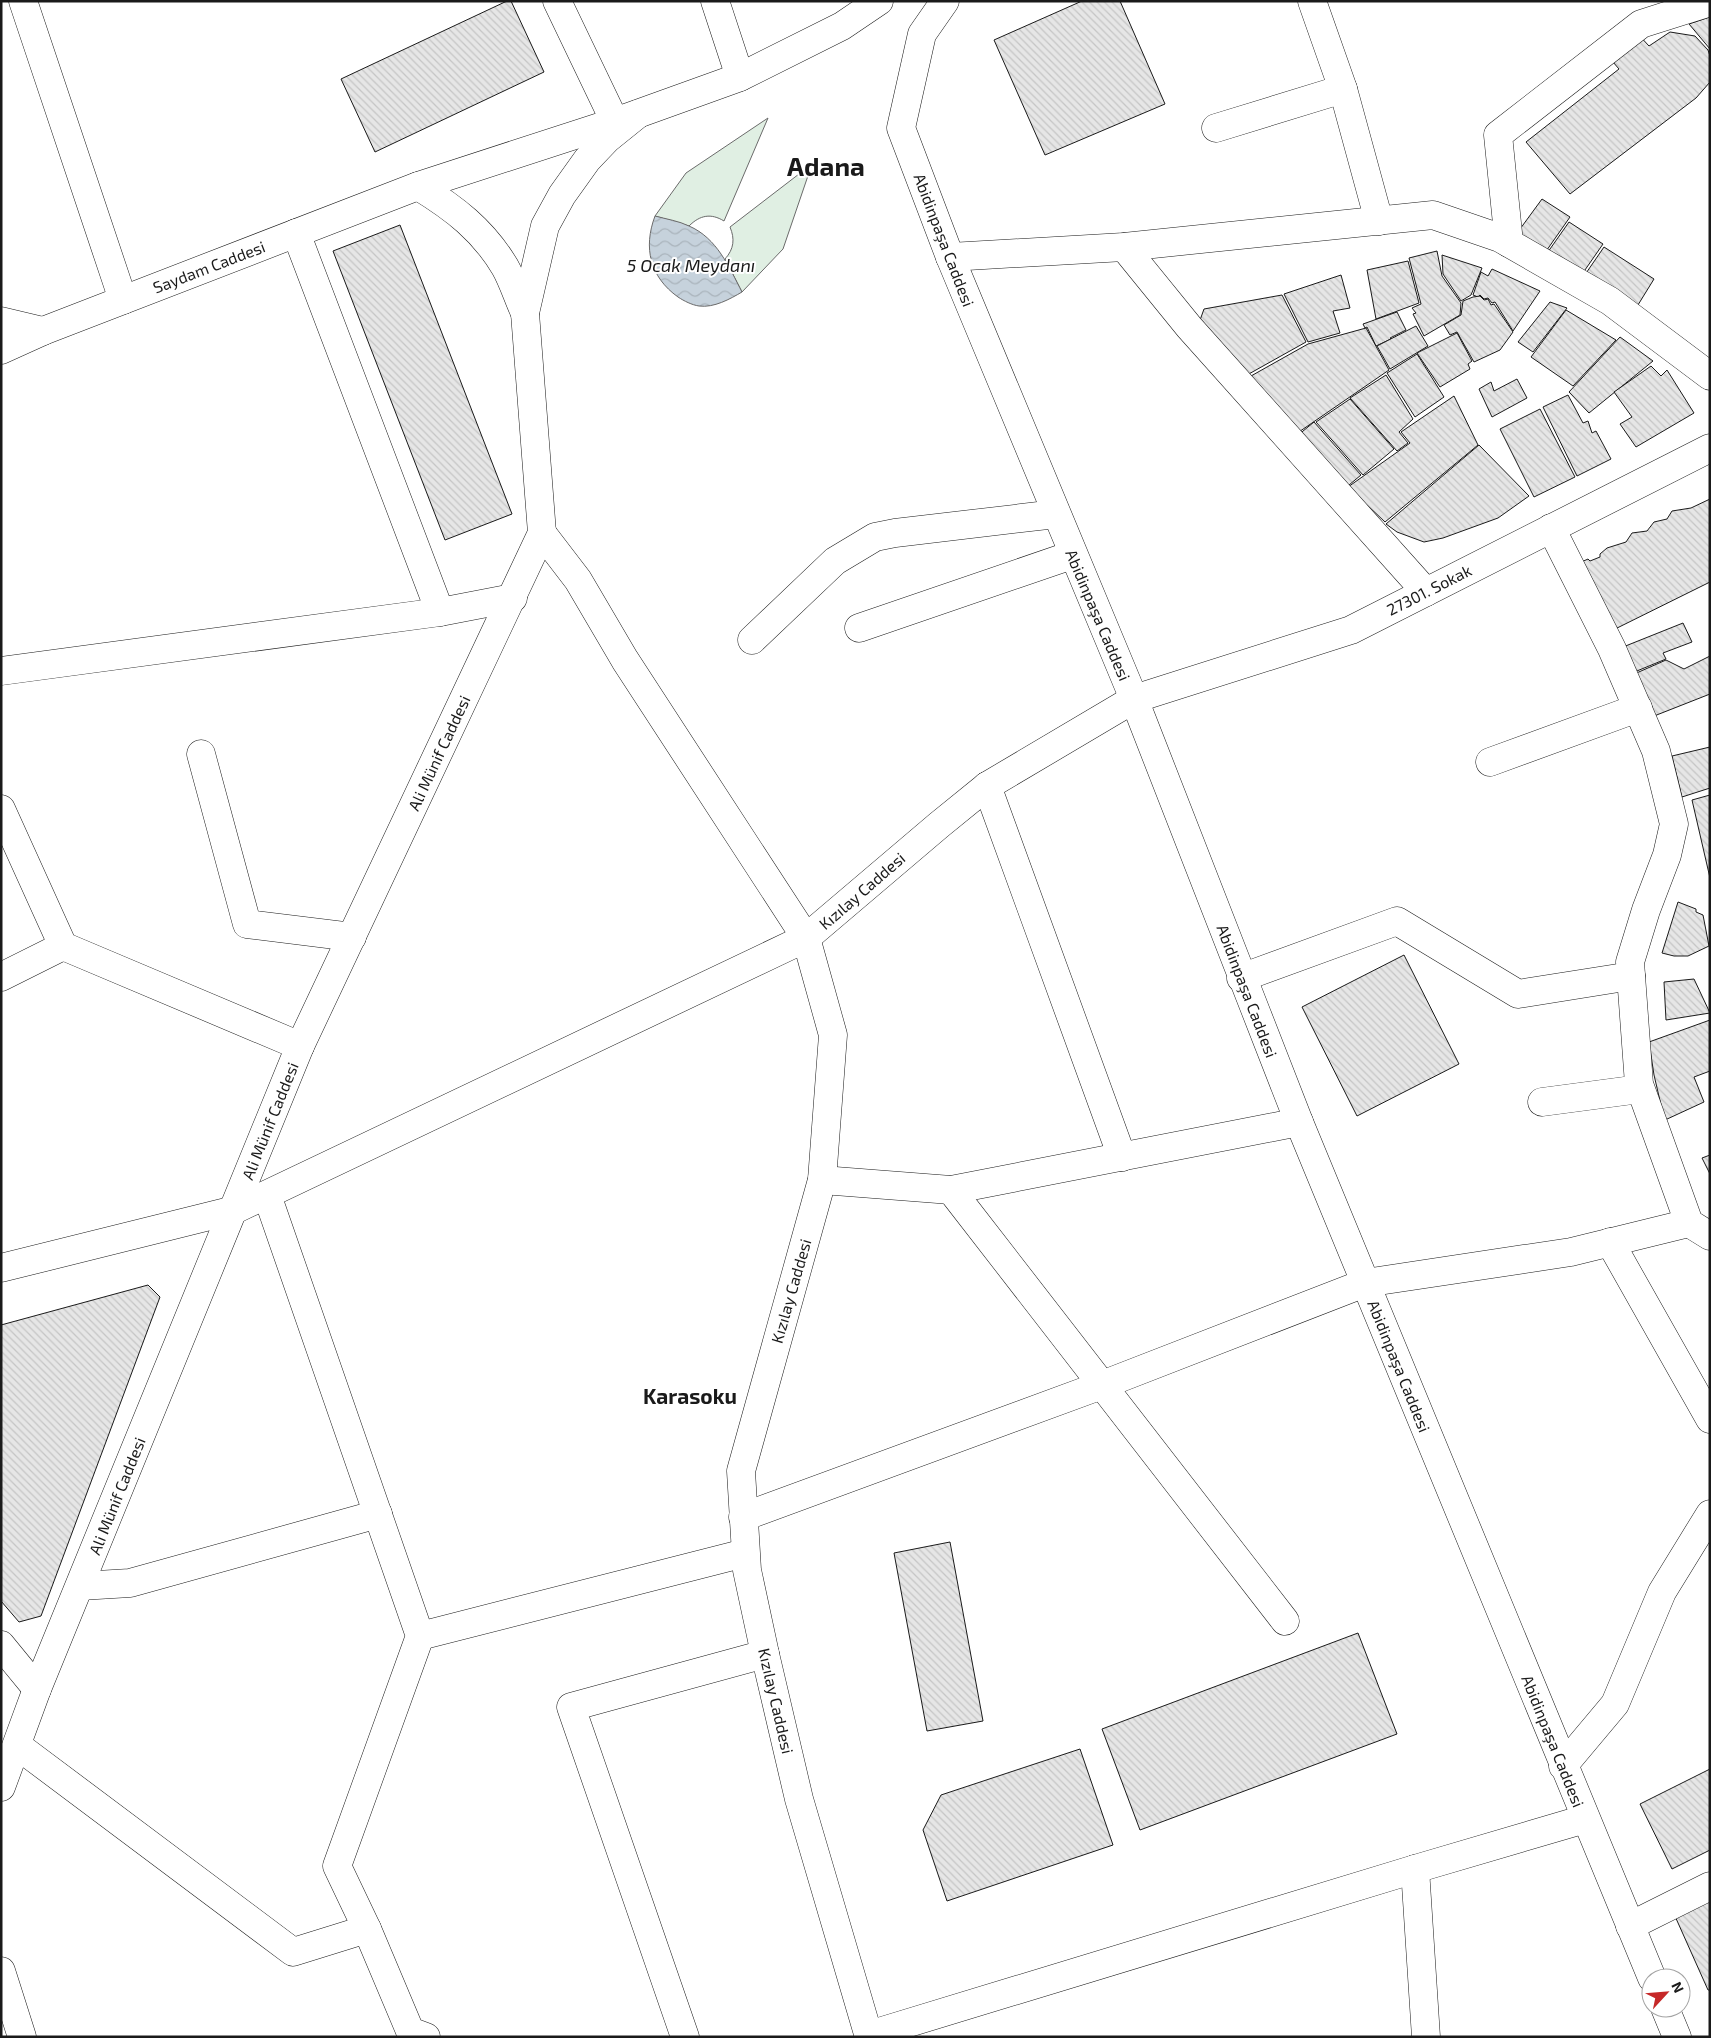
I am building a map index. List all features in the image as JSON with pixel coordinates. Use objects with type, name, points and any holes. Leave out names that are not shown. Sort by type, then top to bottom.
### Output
[{"type":"street","points":[[22,1],[123,300]]},
{"type":"street","points":[[525,313],[545,226],[562,195],[587,160],[626,118],[557,1]]},
{"type":"street","points":[[715,1],[740,77]]},
{"type":"street","name":"Saydam Caddesi","points":[[1,350],[43,331],[418,186],[626,118],[740,77],[842,26],[879,1]]},
{"type":"street","name":"Abidinpaşa Caddesi","points":[[945,1],[922,34],[901,128],[950,257],[1072,554],[1134,699],[1298,1122],[1648,1968]]},
{"type":"street","points":[[1312,1],[1344,89],[1379,221]]},
{"type":"street","points":[[1508,243],[1498,135],[1641,24],[1710,2]]},
{"type":"street","points":[[1216,128],[1344,89]]},
{"type":"street","points":[[418,186],[452,207],[474,227],[505,267],[525,313]]},
{"type":"street","points":[[950,257],[1124,247],[1433,215],[1500,238],[1610,301],[1710,376]]},
{"type":"street","points":[[296,233],[440,612]]},
{"type":"street","points":[[1124,247],[1189,327],[1426,592]]},
{"type":"street","name":"Ali Münif Caddesi","points":[[1,1787],[18,1746],[37,1689],[300,1046],[542,533],[525,313]]},
{"type":"street","points":[[1,321],[43,331]]},
{"type":"street","name":"27301. Sokak","points":[[1134,699],[1351,630],[1710,448]]},
{"type":"street","points":[[752,640],[836,561],[875,537],[1056,514]]},
{"type":"street","points":[[743,1517],[1102,1385],[1365,1283],[1571,1252],[1610,1242],[1699,1230],[1640,1089],[1630,962],[1646,910],[1667,855],[1674,824],[1656,751],[1612,649],[1551,528]]},
{"type":"street","points":[[1,1268],[234,1210],[806,938],[625,660],[578,580],[542,533]]},
{"type":"street","points":[[859,628],[1072,554]]},
{"type":"street","points":[[1,671],[440,612],[512,598]]},
{"type":"street","name":"Kızılay Caddesi","points":[[869,2036],[799,1799],[765,1654],[745,1553],[741,1471],[822,1180],[833,1035],[806,938],[939,824],[987,786],[1134,699]]},
{"type":"street","points":[[1490,762],[1638,708]]},
{"type":"street","points":[[201,754],[247,924],[352,937]]},
{"type":"street","points":[[987,786],[1122,1157]]},
{"type":"street","points":[[1,809],[63,946],[300,1046]]},
{"type":"street","points":[[1241,978],[1397,921],[1518,994],[1631,976]]},
{"type":"street","points":[[1,977],[63,946]]},
{"type":"street","points":[[1542,1102],[1640,1089]]},
{"type":"street","points":[[822,1180],[951,1190],[1298,1122]]},
{"type":"street","points":[[951,1190],[1285,1621]]},
{"type":"street","points":[[267,1195],[420,1636],[337,1866],[367,1929],[411,2035]]},
{"type":"street","points":[[1610,1242],[1710,1418]]},
{"type":"street","points":[[80,1586],[130,1583],[378,1514]]},
{"type":"street","points":[[1563,1766],[1616,1704],[1662,1592],[1710,1514]]},
{"type":"street","points":[[420,1636],[745,1553]]},
{"type":"street","points":[[1,1646],[37,1689]]},
{"type":"street","points":[[685,2037],[571,1707],[765,1654]]},
{"type":"street","points":[[18,1746],[293,1952],[367,1929]]},
{"type":"street","points":[[869,2036],[1585,1819]]},
{"type":"street","points":[[1415,1869],[1426,2037]]},
{"type":"street","points":[[1630,1926],[1710,1886]]},
{"type":"street","points":[[1,1971],[22,2037]]},
{"type":"street","points":[[1669,2018],[1677,2037]]},
{"type":"green space","points":[[768,118],[724,221],[719,218],[706,216],[697,219],[689,226],[655,216],[686,173]]},
{"type":"green space","points":[[812,164],[783,249],[742,292],[725,259],[733,244],[730,227]]},
{"type":"water","name":"5 Ocak Meydanı","points":[[655,216],[677,221],[699,231],[721,254],[742,292],[722,302],[705,306],[688,303],[668,289],[655,271],[650,250],[651,228]]},
{"type":"building","points":[[507,1],[511,1],[544,72],[375,152],[341,79]]},
{"type":"building","points":[[1082,1],[1120,1],[1165,104],[1045,155],[994,40]]},
{"type":"building","points":[[1710,17],[1710,49],[1689,24]]},
{"type":"building","points":[[1670,32],[1695,36],[1708,50],[1710,56],[1710,82],[1696,98],[1570,194],[1526,142],[1619,69],[1607,55],[1637,33],[1649,46]]},
{"type":"building","points":[[1542,199],[1570,217],[1542,257],[1512,240]]},
{"type":"building","points":[[1569,222],[1603,244],[1578,280],[1543,259]]},
{"type":"building","points":[[400,225],[512,514],[445,540],[333,251]]},
{"type":"building","points":[[1604,247],[1654,279],[1633,313],[1582,279]]},
{"type":"building","points":[[1437,251],[1442,276],[1461,303],[1460,315],[1424,336],[1413,314],[1416,313],[1412,308],[1421,304],[1409,258]]},
{"type":"building","points":[[1442,255],[1482,268],[1471,295],[1461,301],[1443,274]]},
{"type":"building","points":[[1408,261],[1419,303],[1376,319],[1367,270]]},
{"type":"building","points":[[1492,269],[1540,291],[1513,331],[1495,302],[1492,303],[1488,298],[1484,299],[1480,295],[1478,297],[1473,295],[1481,272],[1488,276]]},
{"type":"building","points":[[1341,275],[1350,308],[1333,311],[1340,333],[1308,342],[1284,294]]},
{"type":"building","points":[[1282,295],[1306,342],[1247,375],[1199,323],[1204,309]]},
{"type":"building","points":[[1480,296],[1484,300],[1488,299],[1491,305],[1494,304],[1513,332],[1500,350],[1474,362],[1457,332],[1450,335],[1444,325],[1461,315],[1463,301]]},
{"type":"building","points":[[1550,302],[1567,308],[1533,352],[1518,342]]},
{"type":"building","points":[[1566,310],[1616,340],[1573,386],[1531,357]]},
{"type":"building","points":[[1397,312],[1406,330],[1376,346],[1367,327],[1365,328],[1363,324]]},
{"type":"building","points":[[1416,326],[1428,346],[1390,369],[1377,346]]},
{"type":"building","points":[[1366,328],[1389,370],[1296,434],[1251,376],[1308,344]]},
{"type":"building","points":[[1457,333],[1472,361],[1468,364],[1470,369],[1440,387],[1417,353]]},
{"type":"building","points":[[1620,337],[1653,361],[1589,413],[1569,392]]},
{"type":"building","points":[[1417,354],[1444,397],[1415,417],[1387,373]]},
{"type":"building","points":[[1651,366],[1661,376],[1667,370],[1694,413],[1636,447],[1620,424],[1632,417],[1614,392]]},
{"type":"building","points":[[1386,375],[1413,419],[1399,432],[1408,443],[1397,451],[1350,398]]},
{"type":"building","points":[[1517,379],[1527,398],[1492,417],[1479,389],[1491,382],[1494,391]]},
{"type":"building","points":[[1568,395],[1583,423],[1588,421],[1592,433],[1596,431],[1611,459],[1577,476],[1543,407]]},
{"type":"building","points":[[1454,396],[1478,445],[1385,522],[1348,487],[1410,443],[1401,432]]},
{"type":"building","points":[[1350,399],[1394,449],[1363,475],[1316,422]]},
{"type":"building","points":[[1540,409],[1575,477],[1534,497],[1500,429]]},
{"type":"building","points":[[1314,422],[1361,475],[1343,490],[1297,436]]},
{"type":"building","points":[[1479,445],[1529,496],[1498,518],[1443,538],[1424,542],[1397,532],[1386,524]]},
{"type":"building","points":[[1710,499],[1710,582],[1607,633],[1577,564],[1588,559],[1590,561],[1600,557],[1600,554],[1607,548],[1626,542],[1632,533],[1647,531],[1654,522],[1667,519],[1672,511],[1691,508]]},
{"type":"building","points":[[1683,623],[1692,642],[1663,653],[1666,659],[1632,673],[1623,647]]},
{"type":"building","points":[[1710,656],[1710,694],[1649,718],[1632,675],[1666,660],[1684,669]]},
{"type":"building","points":[[1710,747],[1710,788],[1682,797],[1672,756]]},
{"type":"building","points":[[1710,795],[1710,878],[1692,800]]},
{"type":"building","points":[[1678,902],[1696,909],[1696,912],[1703,915],[1709,946],[1688,956],[1674,956],[1662,953]]},
{"type":"building","points":[[1404,955],[1459,1064],[1357,1116],[1302,1007]]},
{"type":"building","points":[[1694,979],[1710,1013],[1666,1020],[1664,982]]},
{"type":"building","points":[[1710,1020],[1710,1071],[1694,1077],[1704,1102],[1665,1120],[1659,1107],[1661,1105],[1649,1042]]},
{"type":"building","points":[[1710,1155],[1710,1174],[1702,1158]]},
{"type":"building","points":[[148,1285],[160,1297],[41,1616],[19,1622],[1,1601],[1,1325]]},
{"type":"building","points":[[950,1542],[983,1721],[927,1731],[894,1553]]},
{"type":"building","points":[[1358,1633],[1397,1734],[1140,1830],[1102,1729]]},
{"type":"building","points":[[1080,1749],[1113,1845],[947,1901],[923,1830],[941,1795]]},
{"type":"building","points":[[1710,1769],[1710,1850],[1672,1869],[1640,1804]]},
{"type":"building","points":[[1710,1876],[1710,1990],[1708,1990],[1666,1896]]},
{"type":"district","name":"Adana","points":[[826,167]]},
{"type":"district","name":"Karasoku","points":[[690,1397]]}]
